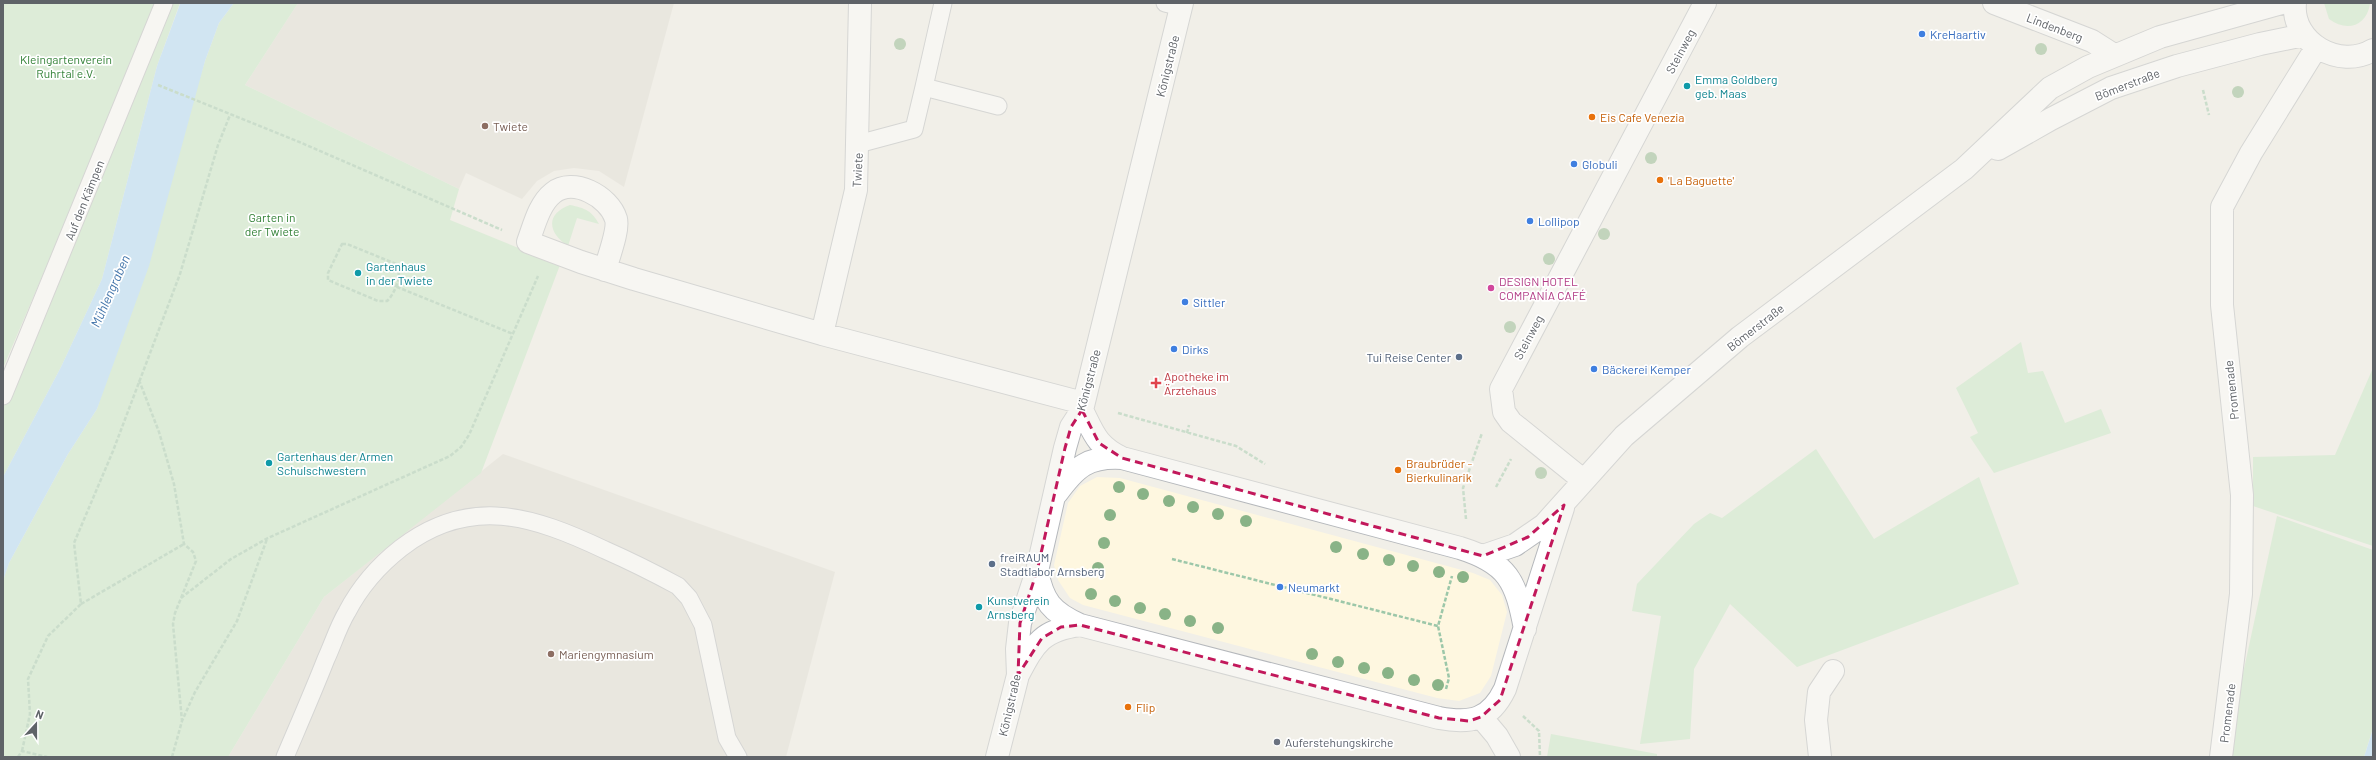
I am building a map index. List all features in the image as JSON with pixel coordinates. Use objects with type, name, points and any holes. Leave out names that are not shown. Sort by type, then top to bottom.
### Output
[{"type":"street","name":"Twiete","points":[[822,334],[856,190],[860,3]]},
{"type":"street","name":"Steinweg","points":[[1583,480],[1511,422],[1504,412],[1501,389],[1705,3]]},
{"type":"street","name":"Lindenberg","points":[[1994,3],[2092,40],[2114,55]]},
{"type":"street","name":"Bömerstraße","points":[[1564,505],[1583,480],[1624,436],[1740,337],[1964,169],[2050,88],[2114,55],[2160,37],[2282,3]]},
{"type":"street","points":[[2295,3],[2297,22],[2310,41],[2332,56],[2350,58],[2367,54],[2373,50]]},
{"type":"street","name":"Königstraße","points":[[997,757],[1018,675],[1017,649],[1020,623],[1037,571],[1071,428],[1082,407],[1176,4]]},
{"type":"street","name":"Bömerstraße","points":[[1964,169],[2051,119],[2112,88],[2177,66],[2260,44],[2310,41]]},
{"type":"street","name":"Promenade","points":[[2221,757],[2241,594],[2242,495],[2222,306],[2222,207],[2252,153],[2310,41]]},
{"type":"street","points":[[605,270],[615,233],[616,219],[599,196],[588,190],[577,188],[562,189],[554,192],[545,202],[528,242],[605,270],[822,334],[1082,407],[1099,443],[1108,451],[1122,458],[1460,548],[1484,556],[1503,571],[1511,581],[1521,607],[1525,631]]},
{"type":"street","points":[[1053,499],[1071,475],[1084,464],[1094,459],[1122,458]]},
{"type":"street","points":[[1484,556],[1503,550],[1528,537],[1564,505]]},
{"type":"street","points":[[1037,571],[1046,602],[1065,618],[1080,625],[1202,658],[1439,718],[1458,721],[1481,717],[1493,709],[1500,700],[1525,631],[1564,505]]},
{"type":"street","points":[[1018,675],[1031,650],[1042,638],[1061,627],[1080,625]]},
{"type":"street","points":[[1820,757],[1816,720],[1819,692],[1832,671]]},
{"type":"street","points":[[1481,717],[1497,736],[1509,757]]},
{"type":"lane","name":"Auf den Kämpen","points":[[3,396],[164,3]]},
{"type":"lane","points":[[858,144],[914,129],[943,3]]},
{"type":"lane","points":[[924,87],[998,106]]},
{"type":"lane","points":[[285,757],[346,613],[368,580],[390,556],[432,528],[457,519],[483,515],[511,517],[543,523],[585,540],[678,586],[689,598],[703,625],[727,738],[738,757]]},
{"type":"path","points":[[157,84],[297,141],[528,242]]},
{"type":"path","points":[[2203,90],[2209,115]]},
{"type":"path","points":[[81,604],[74,543],[113,451],[180,274],[218,145],[230,115]]},
{"type":"path","points":[[342,244],[347,244],[396,264],[399,274],[395,286],[390,298],[387,301],[378,301],[334,284],[327,277],[339,247],[342,244]]},
{"type":"path","points":[[181,598],[231,559],[268,538],[450,456],[461,447],[476,420],[549,249]]},
{"type":"path","points":[[380,280],[513,334]]},
{"type":"path","points":[[139,380],[159,432],[174,484],[184,544],[193,552],[196,562],[175,613],[173,624],[182,721]]},
{"type":"path","points":[[1082,407],[1236,446],[1266,465]]},
{"type":"path","points":[[1187,433],[1189,426]]},
{"type":"path","points":[[1459,521],[1467,523],[1462,488],[1483,430]]},
{"type":"path","points":[[1496,487],[1514,453]]},
{"type":"path","points":[[172,757],[182,721],[195,692],[237,621],[268,538]]},
{"type":"path","points":[[18,757],[22,751],[30,714],[28,679],[48,636],[81,604],[184,544]]},
{"type":"path","points":[[1439,718],[1449,678],[1438,626],[1460,548]]},
{"type":"path","points":[[1172,559],[1438,626]]},
{"type":"path","points":[[22,751],[47,757]]},
{"type":"highlighted area","points":[[1082,410],[1099,443],[1122,458],[1483,556],[1528,537],[1564,505],[1500,700],[1481,717],[1469,721],[1439,718],[1080,625],[1061,627],[1042,638],[1018,675],[1020,623],[1037,571],[1071,427]]},
{"type":"shaded area","name":"Twiete","points":[[298,3],[674,3],[624,187],[599,171],[574,168],[554,171],[537,181],[522,199],[466,173],[459,189],[245,85]]},
{"type":"shaded area","name":"Mariengymnasium","points":[[503,454],[835,572],[786,757],[228,757],[324,597]]},
{"type":"shaded area","name":"Neumarkt","points":[[1097,477],[1120,478],[1473,573],[1490,580],[1502,595],[1507,612],[1491,676],[1480,693],[1459,701],[1437,698],[1083,605],[1070,598],[1058,580],[1054,565],[1068,503],[1080,486]]},
{"type":"green space","name":"Kleingartenverein Ruhrtal e.V.","points":[[3,3],[159,3],[3,368]]},
{"type":"green space","points":[[169,3],[180,3],[157,66],[102,279],[61,367],[3,477],[3,404]]},
{"type":"green space","name":"Garten in der Twiete","points":[[234,3],[298,3],[245,85],[459,189],[450,220],[560,265],[481,473],[324,597],[228,757],[3,757],[3,581],[9,563],[68,454],[97,409],[205,61],[219,23]]},
{"type":"green space","points":[[2324,3],[2370,4],[2368,12],[2360,22],[2348,26],[2335,23],[2329,19]]},
{"type":"green space","points":[[570,205],[580,207],[588,211],[594,216],[599,224],[577,218],[568,246],[556,235],[552,224],[556,213]]},
{"type":"green space","points":[[2021,342],[2028,373],[2043,371],[2065,423],[2101,409],[2111,433],[1994,473],[1970,437],[1978,433],[1956,388]]},
{"type":"green space","points":[[2373,368],[2373,546],[2253,506],[2253,457],[2335,455]]},
{"type":"green space","points":[[1816,449],[1874,539],[1979,477],[2019,584],[1797,667],[1730,604],[1694,669],[1690,739],[1640,744],[1661,616],[1632,611],[1637,584],[1694,524],[1710,513],[1722,518]]},
{"type":"green space","points":[[2277,516],[2373,550],[2373,728],[2364,757],[2225,757]]},
{"type":"green space","points":[[1551,734],[1657,754],[1657,757],[1547,757]]},
{"type":"water","name":"Mühlengraben","points":[[234,3],[219,23],[205,61],[149,266],[97,409],[68,454],[9,563],[3,581],[3,477],[61,367],[102,279],[157,66],[180,4]]},
{"type":"water","points":[[2373,729],[2373,757],[2364,757]]},
{"type":"place","name":"KreHaartiv","points":[[1922,34]]},
{"type":"place","name":"Emma Goldberg geb. Maas","points":[[1687,86]]},
{"type":"place","name":"Eis Cafe Venezia","points":[[1592,117]]},
{"type":"place","name":"Twiete","points":[[485,126]]},
{"type":"place","name":"Globuli","points":[[1574,164]]},
{"type":"place","name":"'La Baguette'","points":[[1660,180]]},
{"type":"place","name":"Lollipop","points":[[1530,221]]},
{"type":"place","name":"Gartenhaus in der Twiete","points":[[358,273]]},
{"type":"place","name":"DESIGN HOTEL COMPANÍA CAFÉ","points":[[1491,288]]},
{"type":"place","name":"Sittler","points":[[1185,302]]},
{"type":"place","name":"Dirks","points":[[1174,349]]},
{"type":"place","name":"Tui Reise Center","points":[[1459,357]]},
{"type":"place","name":"Bäckerei Kemper","points":[[1594,369]]},
{"type":"place","name":"Apotheke im Ärztehaus","points":[[1156,383]]},
{"type":"place","name":"Gartenhaus der Armen Schulschwestern","points":[[269,463]]},
{"type":"place","name":"Braubrüder - Bierkulinarik","points":[[1398,470]]},
{"type":"place","name":"freiRAUM Stadtlabor Arnsberg","points":[[992,564]]},
{"type":"place","name":"Neumarkt","points":[[1280,587]]},
{"type":"place","name":"Kunstverein Arnsberg","points":[[979,607]]},
{"type":"place","name":"Mariengymnasium","points":[[551,654]]},
{"type":"place","name":"Flip","points":[[1128,707]]},
{"type":"place","name":"Auferstehungskirche","points":[[1277,742]]}]
